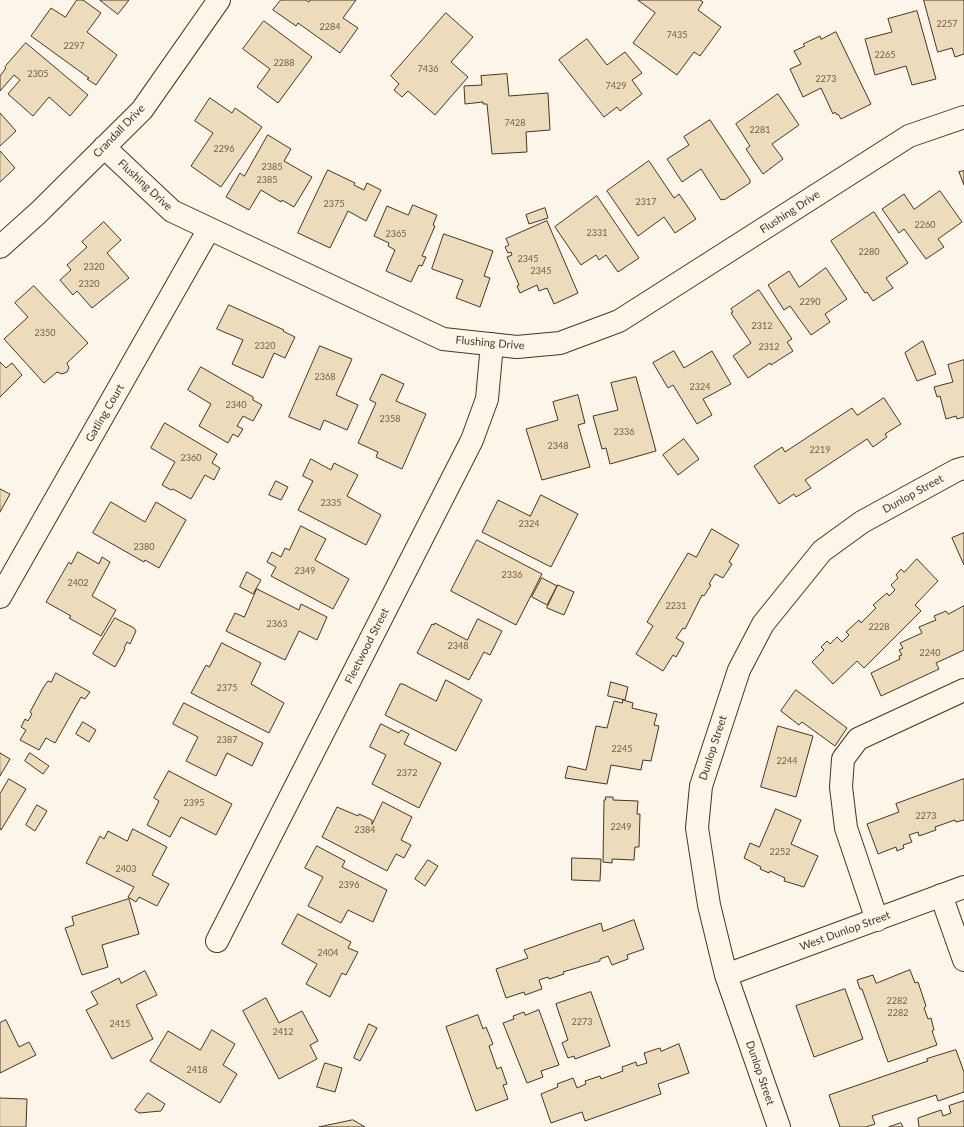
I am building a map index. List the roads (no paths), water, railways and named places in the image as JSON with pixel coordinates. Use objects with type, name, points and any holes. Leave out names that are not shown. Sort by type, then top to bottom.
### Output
[{"type":"street","name":"Crandall Drive","points":[[0,247],[38,213],[142,110],[219,0]]},
{"type":"street","name":"Flushing Drive","points":[[104,147],[172,211],[443,339],[517,348],[560,343],[619,321],[909,136],[964,117]]},
{"type":"street","name":"Gatling Court","points":[[0,597],[209,229]]},
{"type":"street","name":"Fleetwood Street","points":[[217,941],[472,440],[487,399],[492,344]]},
{"type":"street","name":"Dunlop Street","points":[[779,1127],[726,975],[709,905],[697,828],[701,786],[739,670],[764,624],[822,551],[862,522],[957,470],[964,468]]},
{"type":"street","points":[[877,920],[846,828],[841,787],[843,759],[858,739],[964,690]]},
{"type":"street","name":"West Dunlop Street","points":[[726,975],[964,887]]},
{"type":"street","points":[[941,895],[964,960]]}]
